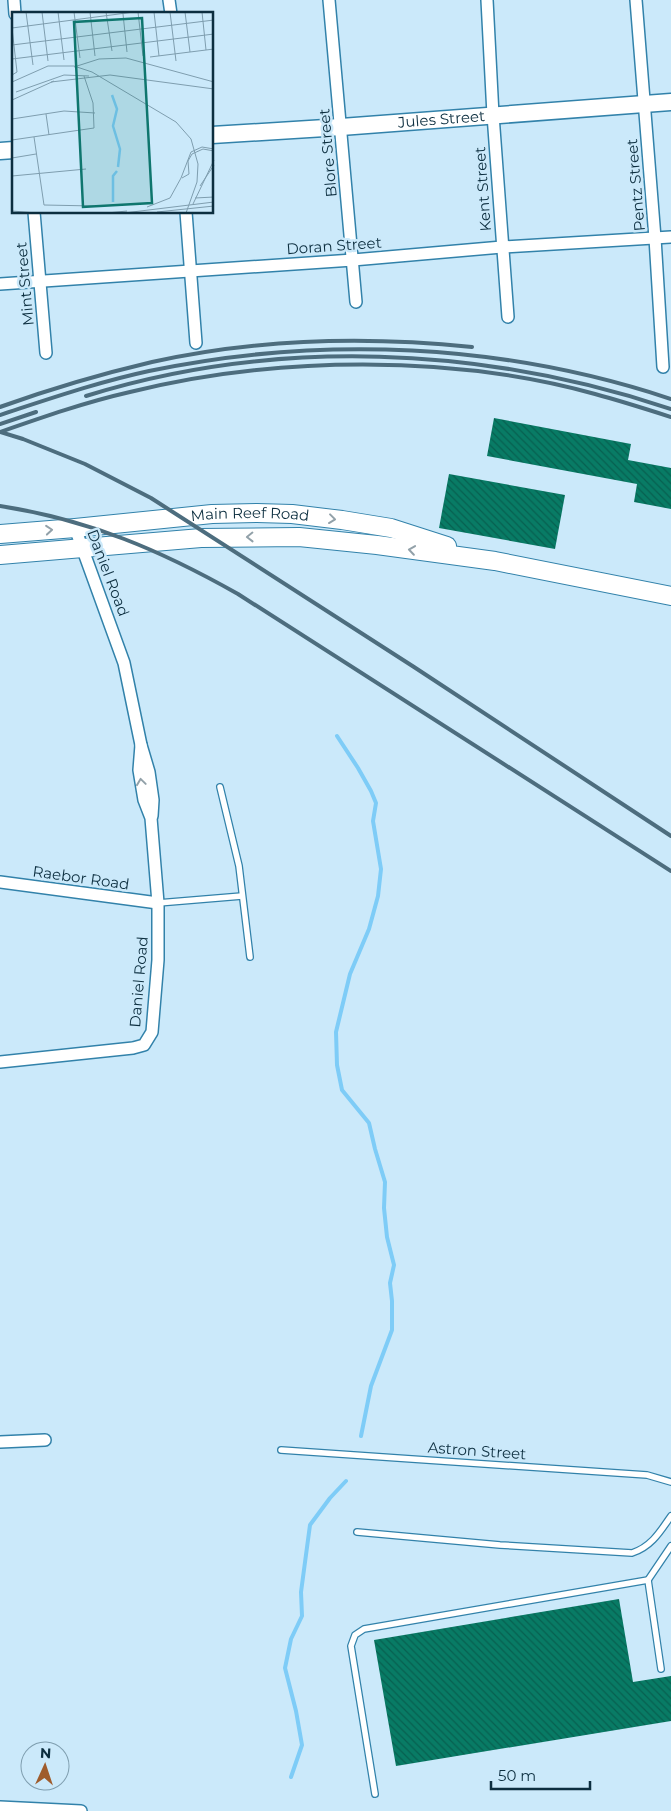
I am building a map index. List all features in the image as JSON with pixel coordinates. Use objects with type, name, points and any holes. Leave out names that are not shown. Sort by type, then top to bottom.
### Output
[{"type":"main road","name":"Jules Street","points":[[214,135],[671,102]]},
{"type":"main road","name":"Main Reef Road","points":[[0,534],[154,521],[212,514],[257,513],[312,516],[391,528],[495,561]]},
{"type":"main road","points":[[154,521],[160,541]]},
{"type":"main road","name":"Main Reef Road","points":[[0,556],[201,538],[299,537],[495,561],[671,596]]},
{"type":"street","name":"Blore Street","points":[[328,0],[356,302]]},
{"type":"street","name":"Kent Street","points":[[487,0],[493,115],[508,317]]},
{"type":"street","name":"Pentz Street","points":[[636,0],[664,367]]},
{"type":"street","name":"Mint Street","points":[[34,214],[46,353]]},
{"type":"street","points":[[186,214],[196,343]]},
{"type":"street","name":"Doran Street","points":[[0,284],[353,260],[502,247],[671,237]]},
{"type":"street","name":"Daniel Road","points":[[0,1062],[133,1048],[144,1045],[152,1032],[156,996],[158,903],[149,772],[141,745],[124,662],[75,528]]},
{"type":"street","name":"Raebor Road","points":[[0,882],[158,903]]},
{"type":"street","points":[[0,1442],[45,1440]]},
{"type":"street","points":[[0,1807],[81,1811]]},
{"type":"lane","points":[[220,787],[239,866],[250,957]]},
{"type":"lane","points":[[158,903],[242,896]]},
{"type":"lane","name":"Astron Street","points":[[281,1450],[647,1475],[671,1482]]},
{"type":"lane","points":[[357,1532],[500,1546],[632,1553],[641,1550],[651,1542],[671,1516]]},
{"type":"lane","points":[[661,1669],[648,1580],[671,1546]]},
{"type":"lane","points":[[375,1794],[352,1646],[355,1635],[364,1629],[648,1580]]},
{"type":"building","points":[[494,418],[631,444],[628,460],[671,468],[671,509],[634,502],[637,484],[487,456]]},
{"type":"building","points":[[449,474],[565,495],[555,549],[439,528]]},
{"type":"building","points":[[619,1599],[633,1682],[671,1676],[671,1721],[396,1766],[374,1640]]},
{"type":"waterway","points":[[337,736],[358,768],[376,803],[373,821],[381,869],[378,896],[369,929],[350,974],[336,1032],[337,1065],[342,1090],[369,1123],[385,1182],[384,1208],[387,1237],[394,1265],[390,1283],[392,1330],[371,1386],[361,1436]]},
{"type":"waterway","points":[[291,1777],[302,1745],[285,1668],[291,1639],[302,1616],[301,1592],[310,1525],[330,1498],[346,1481]]},
{"type":"railway","points":[[0,407],[57,388],[152,362],[231,348],[271,344],[352,341],[392,341],[472,347]]},
{"type":"railway","points":[[0,415],[92,386],[149,371],[214,360],[280,352],[346,349],[412,350],[478,356],[543,366],[607,380],[671,399]]},
{"type":"railway","points":[[86,396],[158,377],[231,364],[305,358],[379,357],[453,362],[527,372],[600,388],[671,409]]},
{"type":"railway","points":[[0,432],[97,400],[185,380],[303,366],[363,364],[423,366],[482,372],[540,381],[595,394],[671,417]]},
{"type":"railway","points":[[0,424],[36,412]]},
{"type":"railway","points":[[0,432],[23,439],[85,464],[151,498],[414,667],[671,836]]},
{"type":"railway","points":[[0,506],[64,519],[94,528],[152,551],[209,578],[238,594],[671,871]]}]
